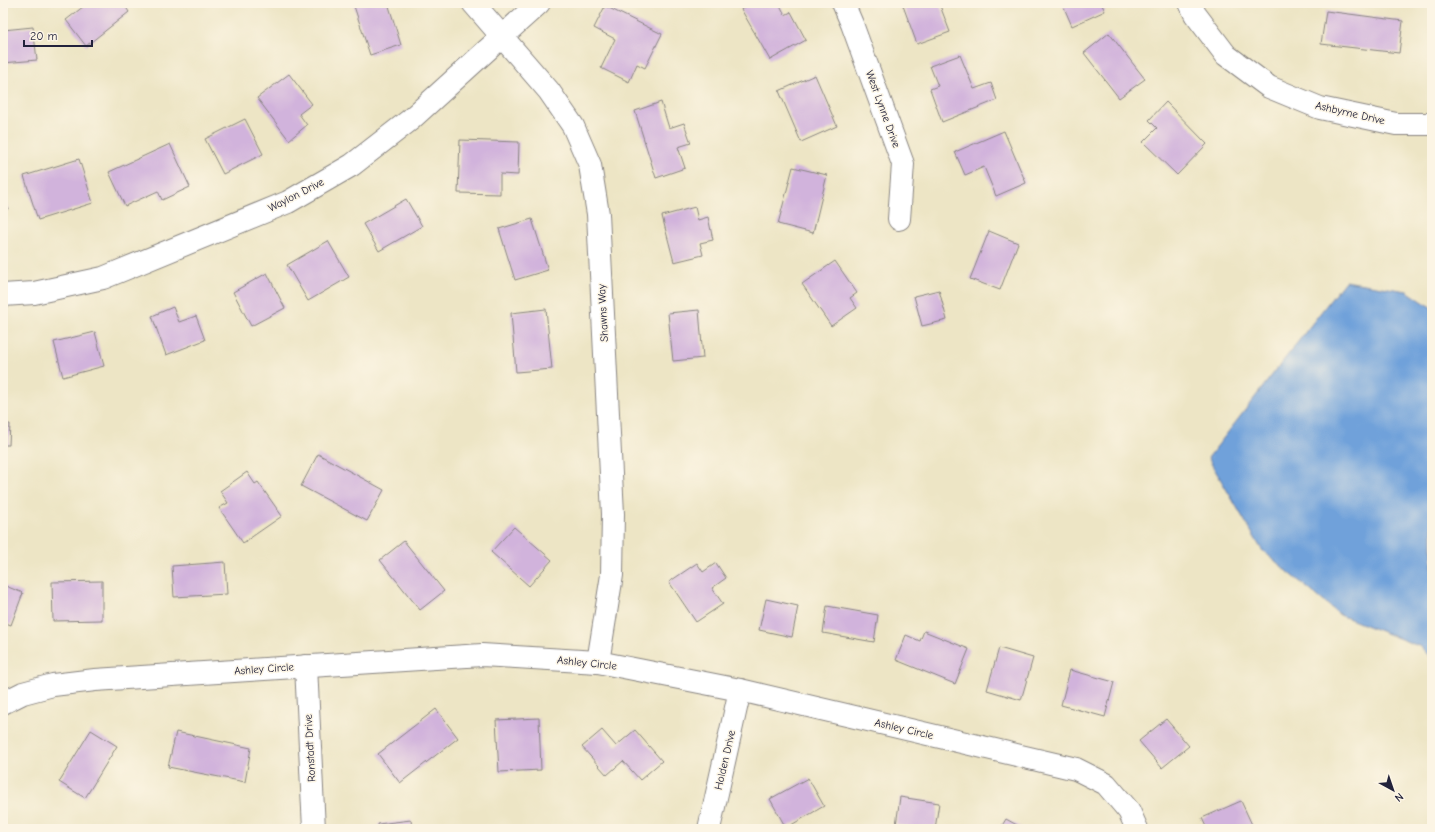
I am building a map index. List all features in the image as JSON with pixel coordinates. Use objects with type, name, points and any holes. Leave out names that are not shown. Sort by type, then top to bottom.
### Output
[{"type":"street","name":"Shawns Way","points":[[473,3],[549,91],[573,126],[590,164],[598,214],[613,514],[612,575],[598,662]]},
{"type":"street","name":"Waylon Drive","points":[[3,295],[34,293],[103,278],[288,202],[352,165],[410,120],[539,3]]},
{"type":"street","name":"West Lynne Drive","points":[[843,3],[903,164],[899,219]]},
{"type":"street","name":"Ashbyrne Drive","points":[[1190,3],[1195,14],[1226,55],[1269,87],[1320,108],[1396,124],[1432,124]]},
{"type":"street","name":"Ashley Circle","points":[[3,703],[23,693],[53,685],[95,680],[482,655],[598,662],[740,690],[1076,769],[1106,784],[1129,811],[1137,829]]},
{"type":"street","name":"Ronstadt Drive","points":[[306,666],[314,829]]},
{"type":"street","name":"Holden Drive","points":[[709,829],[740,690]]},
{"type":"water","points":[[1345,281],[1407,291],[1432,308],[1432,659],[1421,647],[1340,615],[1262,550],[1208,458]]},
{"type":"building","points":[[88,3],[123,3],[129,12],[86,46],[66,20]]},
{"type":"building","points":[[353,3],[388,3],[401,45],[370,55]]},
{"type":"building","points":[[752,3],[779,3],[785,15],[791,12],[806,40],[770,60],[741,9]]},
{"type":"building","points":[[902,3],[939,3],[950,32],[917,44]]},
{"type":"building","points":[[1062,3],[1101,3],[1105,11],[1072,26]]},
{"type":"building","points":[[605,6],[662,34],[645,68],[637,64],[629,82],[601,68],[615,39],[594,28]]},
{"type":"building","points":[[1326,11],[1403,21],[1399,53],[1321,44]]},
{"type":"building","points":[[33,27],[37,60],[3,63],[3,30]]},
{"type":"building","points":[[1109,33],[1145,79],[1119,98],[1084,53]]},
{"type":"building","points":[[960,55],[974,89],[991,83],[997,100],[942,122],[930,89],[938,86],[930,66]]},
{"type":"building","points":[[289,74],[312,104],[299,114],[307,125],[289,140],[257,98]]},
{"type":"building","points":[[815,75],[837,126],[801,142],[779,91]]},
{"type":"building","points":[[661,102],[669,128],[684,123],[691,143],[678,147],[685,168],[656,178],[635,111]]},
{"type":"building","points":[[1166,102],[1207,144],[1177,175],[1143,142],[1157,128],[1149,120]]},
{"type":"building","points":[[245,119],[263,154],[223,174],[205,139]]},
{"type":"building","points":[[1004,131],[1026,183],[996,196],[984,167],[965,175],[955,152]]},
{"type":"building","points":[[460,140],[519,142],[518,175],[500,174],[500,194],[458,193]]},
{"type":"building","points":[[170,144],[190,187],[162,200],[158,191],[125,206],[109,172]]},
{"type":"building","points":[[79,159],[93,203],[38,220],[24,176]]},
{"type":"building","points":[[793,167],[827,175],[813,233],[778,224]]},
{"type":"building","points":[[3,192],[8,209],[3,210]]},
{"type":"building","points":[[406,199],[422,226],[379,251],[363,224]]},
{"type":"building","points":[[695,207],[698,220],[708,217],[713,240],[700,243],[703,255],[674,262],[662,216]]},
{"type":"building","points":[[532,219],[548,270],[515,280],[499,229]]},
{"type":"building","points":[[989,231],[1018,243],[1000,290],[970,279]]},
{"type":"building","points":[[328,241],[349,277],[308,301],[287,265]]},
{"type":"building","points":[[835,261],[857,293],[850,298],[857,308],[831,326],[802,284]]},
{"type":"building","points":[[267,273],[285,308],[251,326],[233,292]]},
{"type":"building","points":[[939,290],[947,320],[922,326],[914,296]]},
{"type":"building","points":[[173,307],[179,322],[196,316],[205,340],[166,355],[152,316]]},
{"type":"building","points":[[546,309],[552,369],[516,372],[511,313]]},
{"type":"building","points":[[699,310],[703,358],[673,361],[668,313]]},
{"type":"building","points":[[95,332],[104,366],[63,377],[54,342]]},
{"type":"building","points":[[3,424],[10,424],[9,445],[3,445]]},
{"type":"building","points":[[318,454],[384,490],[367,521],[301,486]]},
{"type":"building","points":[[247,472],[255,484],[258,482],[282,516],[243,543],[219,508],[228,503],[220,491]]},
{"type":"building","points":[[514,527],[552,560],[529,586],[491,552]]},
{"type":"building","points":[[404,541],[444,591],[420,610],[380,560]]},
{"type":"building","points":[[225,562],[227,594],[174,597],[172,566]]},
{"type":"building","points":[[697,563],[703,572],[716,563],[726,578],[712,588],[723,604],[696,622],[669,582]]},
{"type":"building","points":[[102,581],[102,620],[53,621],[52,582]]},
{"type":"building","points":[[3,585],[23,593],[11,625],[3,622]]},
{"type":"building","points":[[766,599],[798,606],[792,637],[759,630]]},
{"type":"building","points":[[827,606],[878,615],[874,642],[823,633]]},
{"type":"building","points":[[924,631],[969,649],[955,684],[896,660],[906,635],[920,641]]},
{"type":"building","points":[[999,648],[1033,658],[1021,700],[987,690]]},
{"type":"building","points":[[1070,670],[1114,682],[1105,717],[1061,705]]},
{"type":"building","points":[[436,709],[458,738],[400,783],[378,754]]},
{"type":"building","points":[[539,718],[541,770],[499,772],[496,720]]},
{"type":"building","points":[[1166,719],[1189,746],[1162,768],[1139,741]]},
{"type":"building","points":[[91,730],[117,746],[85,798],[59,782]]},
{"type":"building","points":[[602,730],[616,746],[635,730],[662,761],[640,780],[623,761],[607,775],[582,747]]},
{"type":"building","points":[[176,732],[251,748],[245,782],[168,767]]},
{"type":"building","points":[[808,778],[824,806],[786,828],[770,799]]},
{"type":"building","points":[[900,797],[939,803],[935,829],[896,825]]},
{"type":"building","points":[[1241,801],[1254,829],[1207,829],[1202,818]]},
{"type":"building","points":[[1006,819],[1024,829],[1000,829]]},
{"type":"building","points":[[411,820],[412,829],[379,829],[378,824]]}]
